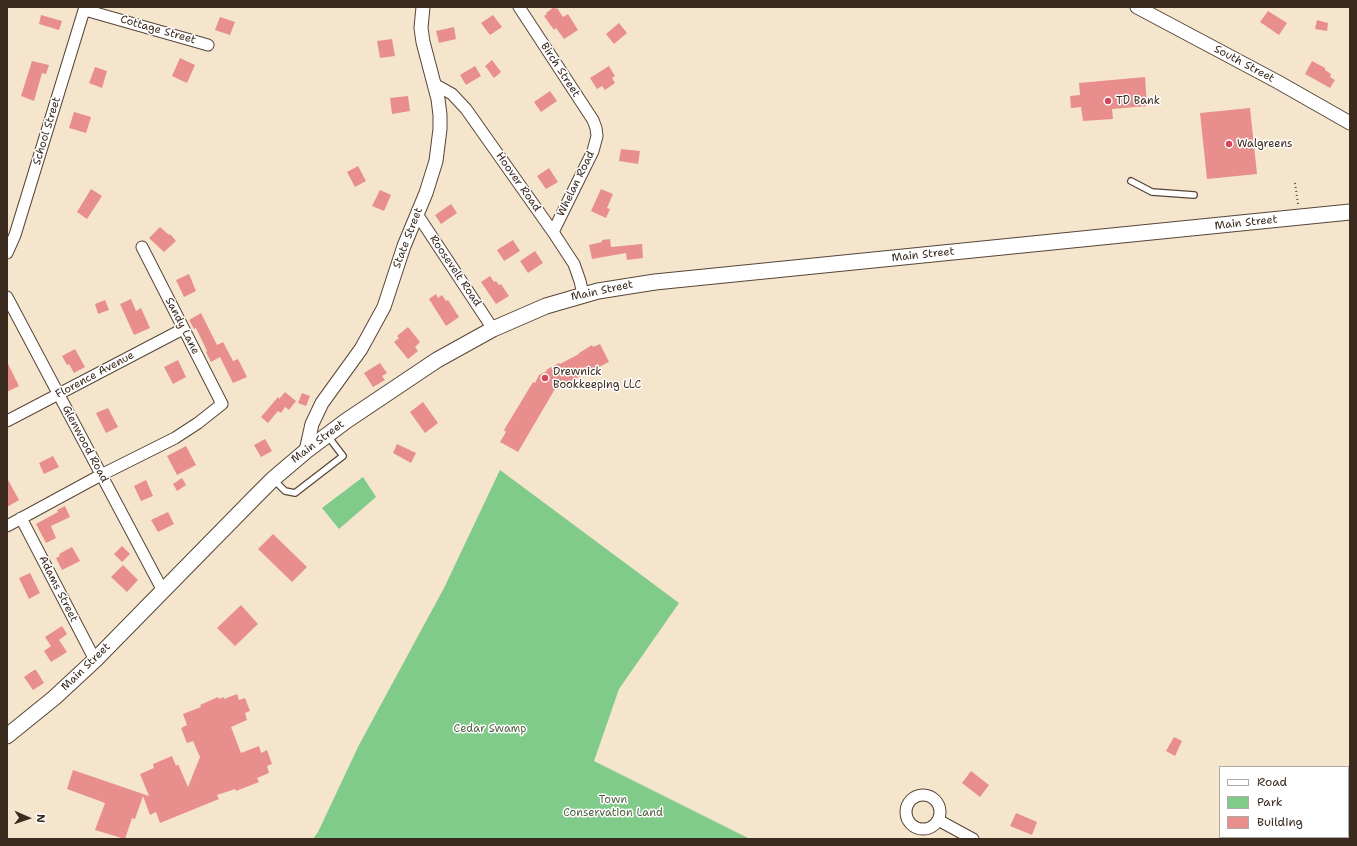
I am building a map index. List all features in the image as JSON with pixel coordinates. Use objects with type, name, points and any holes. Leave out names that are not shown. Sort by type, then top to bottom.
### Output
[{"type":"main road","name":"Main Street","points":[[7,736],[54,698],[95,660],[273,479],[306,451],[437,360],[493,329],[546,306],[583,294],[615,287],[655,282],[1350,212]]},
{"type":"street","name":"State Street","points":[[306,451],[311,429],[319,409],[361,349],[384,307],[404,246],[432,176],[439,146],[440,115],[423,42],[421,28],[423,7]]},
{"type":"street","name":"Birch Street","points":[[519,7],[592,120],[596,128],[597,136]]},
{"type":"street","name":"South Street","points":[[1137,7],[1278,82],[1350,123]]},
{"type":"street","name":"Cottage Street","points":[[85,8],[208,45]]},
{"type":"street","name":"School Street","points":[[7,253],[15,235],[85,8]]},
{"type":"street","name":"Hoover Road","points":[[434,84],[452,94],[466,108],[574,264],[583,294]]},
{"type":"street","name":"Whelan Road","points":[[553,232],[593,152],[597,136]]},
{"type":"street","name":"Roosevelt Road","points":[[417,214],[493,329]]},
{"type":"street","name":"Sandy Lane","points":[[101,475],[187,431],[222,404],[142,248]]},
{"type":"street","name":"Glenwood Road","points":[[7,297],[11,315],[58,394],[163,591]]},
{"type":"street","name":"Florence Avenue","points":[[7,422],[183,329]]},
{"type":"street","points":[[7,526],[101,475]]},
{"type":"street","name":"Adams Street","points":[[22,518],[95,660]]},
{"type":"street","points":[[938,820],[974,839]]},
{"type":"lane","points":[[1131,181],[1152,192],[1194,195]]},
{"type":"lane","points":[[273,479],[285,491],[295,492],[343,456],[327,435]]},
{"type":"path","points":[[1295,184],[1298,204]]},
{"type":"green space","name":"Cedar Swamp","points":[[500,470],[679,603],[619,689],[594,761],[750,839],[313,839],[318,832],[359,745],[444,588]]},
{"type":"green space","points":[[363,477],[376,497],[339,529],[322,508]]},
{"type":"building","points":[[554,7],[555,9],[557,8],[563,17],[568,14],[578,30],[564,39],[556,28],[554,30],[544,16]]},
{"type":"building","points":[[1268,11],[1287,23],[1279,35],[1260,22]]},
{"type":"building","points":[[41,15],[62,21],[59,30],[39,24]]},
{"type":"building","points":[[493,15],[502,27],[490,35],[481,23]]},
{"type":"building","points":[[220,17],[235,22],[230,35],[215,30]]},
{"type":"building","points":[[1317,20],[1328,23],[1327,31],[1315,29]]},
{"type":"building","points":[[619,23],[627,33],[614,44],[606,34]]},
{"type":"building","points":[[454,27],[456,39],[439,43],[436,31]]},
{"type":"building","points":[[392,39],[395,56],[380,58],[377,41]]},
{"type":"building","points":[[180,58],[195,65],[187,83],[172,76]]},
{"type":"building","points":[[492,60],[501,72],[494,78],[485,66]]},
{"type":"building","points":[[32,61],[49,65],[46,74],[42,73],[34,101],[21,96]]},
{"type":"building","points":[[1312,61],[1325,68],[1325,70],[1331,74],[1330,77],[1335,80],[1330,88],[1305,74]]},
{"type":"building","points":[[475,66],[481,76],[466,85],[460,75]]},
{"type":"building","points":[[609,66],[615,76],[612,78],[615,83],[605,90],[602,86],[597,89],[590,78]]},
{"type":"building","points":[[95,67],[107,71],[102,88],[89,83]]},
{"type":"building","name":"TD Bank","points":[[1145,77],[1147,106],[1112,109],[1113,119],[1083,121],[1081,107],[1071,108],[1070,96],[1080,95],[1079,83]]},
{"type":"building","points":[[550,91],[557,101],[541,112],[534,102]]},
{"type":"building","points":[[408,96],[410,111],[392,114],[390,98]]},
{"type":"building","name":"Walgreens","points":[[1250,108],[1257,174],[1207,179],[1200,113]]},
{"type":"building","points":[[74,112],[91,117],[86,133],[69,128]]},
{"type":"building","points":[[621,149],[640,151],[638,164],[619,161]]},
{"type":"building","points":[[358,166],[366,181],[355,187],[347,172]]},
{"type":"building","points":[[549,168],[558,182],[546,189],[537,176]]},
{"type":"building","points":[[91,189],[102,196],[87,219],[77,212]]},
{"type":"building","points":[[601,189],[613,194],[607,208],[610,209],[606,218],[591,211]]},
{"type":"building","points":[[380,190],[391,195],[384,211],[372,206]]},
{"type":"building","points":[[451,204],[457,213],[441,224],[435,215]]},
{"type":"building","points":[[160,227],[169,235],[170,234],[176,241],[164,252],[149,238]]},
{"type":"building","points":[[610,239],[611,247],[642,244],[643,258],[627,260],[626,253],[592,259],[589,245],[602,242],[602,240]]},
{"type":"building","points":[[513,240],[520,251],[504,261],[497,250]]},
{"type":"building","points":[[535,251],[543,263],[528,273],[520,261]]},
{"type":"building","points":[[189,274],[196,291],[184,297],[176,280]]},
{"type":"building","points":[[490,276],[494,282],[496,281],[499,285],[501,284],[509,296],[496,304],[481,282]]},
{"type":"building","points":[[436,294],[438,298],[442,295],[446,301],[448,300],[459,317],[446,326],[429,299]]},
{"type":"building","points":[[131,299],[136,311],[141,308],[150,328],[134,335],[120,304]]},
{"type":"building","points":[[105,300],[109,310],[98,314],[95,304]]},
{"type":"building","points":[[201,313],[217,345],[223,342],[233,361],[238,359],[247,377],[233,383],[220,357],[211,362],[196,328],[194,329],[189,320]]},
{"type":"building","points":[[408,327],[420,342],[415,347],[418,351],[408,359],[394,342],[399,338],[397,336]]},
{"type":"building","points":[[600,344],[609,362],[555,389],[518,452],[500,442],[506,432],[504,430],[533,382],[535,383],[539,375],[559,363],[560,364],[579,354],[592,345],[593,347]]},
{"type":"building","points":[[75,349],[85,367],[74,373],[62,356]]},
{"type":"building","points":[[178,360],[186,377],[173,384],[164,367]]},
{"type":"building","points":[[7,362],[19,386],[7,392]]},
{"type":"building","points":[[380,363],[387,373],[382,376],[385,380],[373,387],[364,373]]},
{"type":"building","points":[[285,392],[296,401],[289,410],[285,407],[281,413],[278,411],[268,423],[261,417],[278,397],[279,399]]},
{"type":"building","points":[[302,393],[310,396],[306,406],[298,403]]},
{"type":"building","points":[[423,402],[438,423],[425,433],[410,412]]},
{"type":"building","points":[[108,408],[118,427],[106,433],[96,413]]},
{"type":"building","points":[[265,439],[272,451],[261,457],[254,445]]},
{"type":"building","points":[[397,444],[416,453],[411,463],[393,453]]},
{"type":"building","points":[[186,446],[196,465],[177,475],[167,456]]},
{"type":"building","points":[[53,456],[59,467],[44,474],[39,463]]},
{"type":"building","points":[[7,478],[19,500],[7,507]]},
{"type":"building","points":[[182,478],[186,485],[177,491],[173,484]]},
{"type":"building","points":[[146,480],[153,496],[141,501],[134,486]]},
{"type":"building","points":[[65,506],[70,517],[51,526],[56,538],[46,543],[36,524],[58,512],[57,510]]},
{"type":"building","points":[[168,512],[174,524],[158,532],[151,520]]},
{"type":"building","points":[[273,534],[307,567],[292,582],[258,549]]},
{"type":"building","points":[[122,546],[130,554],[122,562],[114,554]]},
{"type":"building","points":[[72,547],[80,561],[62,570],[56,558],[60,556],[59,554]]},
{"type":"building","points":[[123,565],[138,580],[127,592],[111,577]]},
{"type":"building","points":[[30,573],[40,593],[29,599],[19,578]]},
{"type":"building","points":[[241,605],[258,624],[235,646],[217,628]]},
{"type":"building","points":[[62,626],[67,634],[59,640],[67,652],[51,662],[44,651],[51,646],[45,637]]},
{"type":"building","points":[[36,670],[44,683],[33,690],[24,677]]},
{"type":"building","points":[[237,694],[239,700],[245,698],[250,711],[245,713],[247,720],[231,727],[241,753],[259,746],[261,753],[267,750],[272,764],[267,766],[269,773],[257,778],[259,782],[236,791],[235,789],[217,795],[219,799],[160,823],[156,812],[150,815],[143,796],[135,819],[132,818],[125,839],[95,830],[105,803],[67,789],[73,770],[149,796],[140,774],[154,768],[153,764],[172,756],[176,766],[178,764],[188,787],[200,757],[193,741],[187,743],[181,728],[187,725],[183,714],[201,707],[200,705],[218,697],[219,699],[224,697],[224,699]]},
{"type":"building","points":[[1174,737],[1182,741],[1175,756],[1166,751]]},
{"type":"building","points":[[971,771],[989,785],[980,797],[962,783]]},
{"type":"building","points":[[1016,813],[1037,822],[1032,835],[1010,826]]},
{"type":"place","name":"TD Bank","points":[[1108,101]]},
{"type":"place","name":"Walgreens","points":[[1229,144]]},
{"type":"place","name":"Drewnick Bookkeeping LLC","points":[[545,378]]},
{"type":"park label","name":"Town Conservation Land","points":[[613,806]]}]
